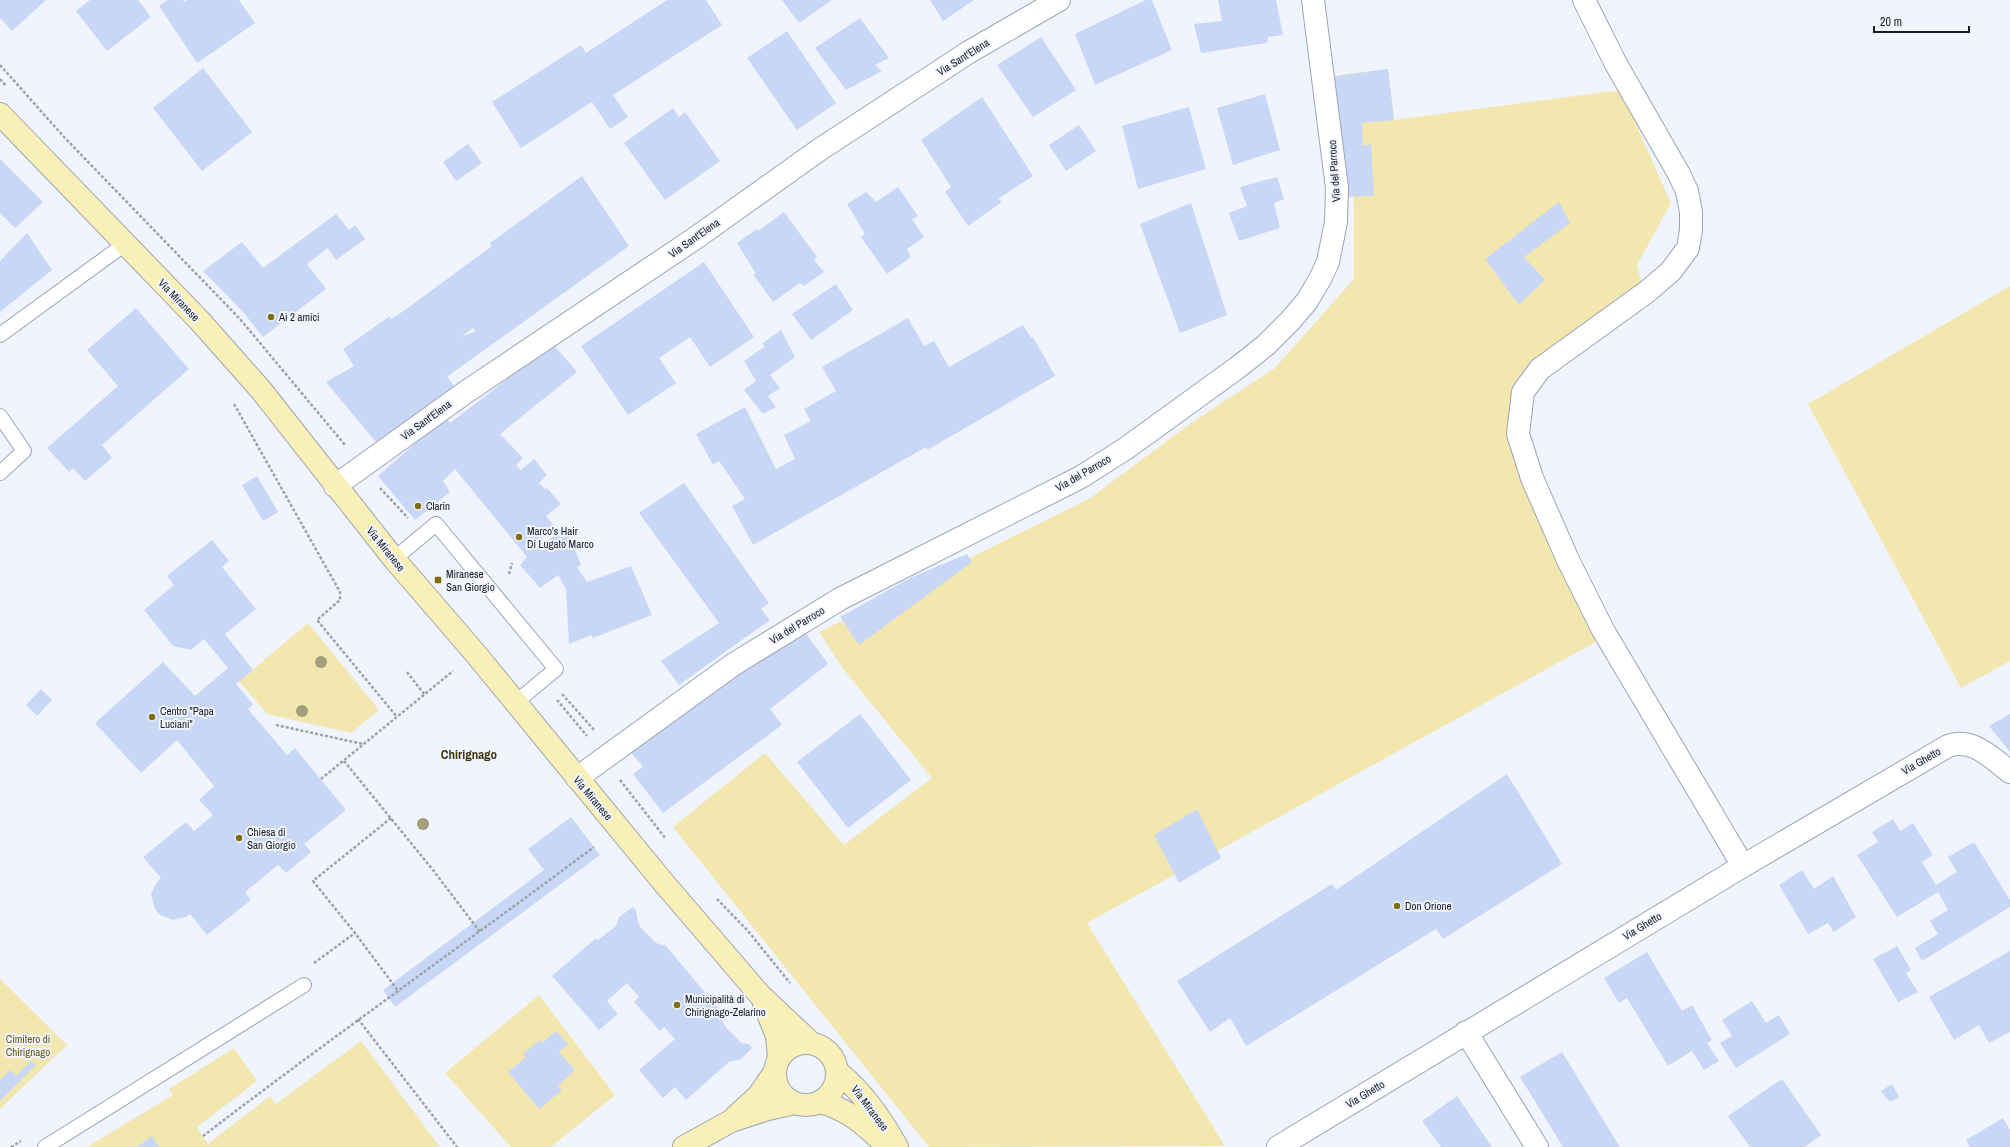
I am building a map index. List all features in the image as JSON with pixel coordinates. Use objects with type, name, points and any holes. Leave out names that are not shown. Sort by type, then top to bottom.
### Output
[{"type":"street","name":"Via Sant'Elena","points":[[335,486],[466,392],[697,237],[819,150],[969,52],[1059,0]]},
{"type":"street","name":"Via del Parroco","points":[[577,778],[734,664],[826,607],[1081,477],[1158,426],[1266,345],[1291,320],[1306,301],[1323,274],[1328,262],[1336,222],[1337,188],[1313,0]]},
{"type":"street","points":[[1584,0],[1616,64],[1679,174],[1687,191],[1691,212],[1691,230],[1688,248],[1670,271],[1648,291],[1540,369],[1523,392],[1518,434],[1532,478],[1568,560],[1603,630],[1743,866]]},
{"type":"street","name":"Via Miranese","points":[[0,114],[199,320],[261,390],[335,486],[394,559],[475,653],[577,778],[760,995],[810,1042],[821,1046],[831,1055],[838,1072],[851,1083],[877,1114],[897,1147]]},
{"type":"street","name":"Via Ghetto","points":[[1278,1147],[1743,866],[1953,744],[1961,743],[1973,745],[2010,772]]},
{"type":"street","name":"Via Miranese","points":[[760,995],[777,1036],[776,1081],[782,1095],[795,1103],[810,1105],[820,1102],[834,1090],[838,1072]]},
{"type":"street","points":[[1466,1032],[1537,1147]]},
{"type":"street","points":[[731,1121],[759,1095],[790,1047],[810,1042]]},
{"type":"street","name":"Via Miranese","points":[[820,1102],[837,1107],[851,1115],[888,1147]]},
{"type":"street","points":[[684,1147],[731,1121],[768,1109],[795,1103]]},
{"type":"lane","points":[[0,335],[125,244]]},
{"type":"lane","points":[[0,416],[24,451],[0,473]]},
{"type":"lane","points":[[394,559],[436,524],[442,530],[556,669],[515,703]]},
{"type":"lane","points":[[45,1147],[304,985]]},
{"type":"path","points":[[232,400],[340,592],[340,600],[317,620],[397,717]]},
{"type":"path","points":[[376,483],[412,523]]},
{"type":"path","points":[[321,779],[458,666]]},
{"type":"path","points":[[407,672],[424,694]]},
{"type":"path","points":[[560,692],[596,732]]},
{"type":"path","points":[[276,725],[364,744]]},
{"type":"path","points":[[344,761],[391,818],[480,932]]},
{"type":"path","points":[[616,776],[669,842]]},
{"type":"path","points":[[391,818],[313,881],[355,933],[399,992]]},
{"type":"path","points":[[203,1136],[358,1019],[399,992],[594,847]]},
{"type":"path","points":[[713,895],[748,931],[794,987]]},
{"type":"path","points":[[307,968],[355,933]]},
{"type":"path","points":[[358,1019],[457,1147]]},
{"type":"green space","points":[[1388,69],[1394,120],[1621,90],[1671,203],[1637,265],[1642,284],[1527,369],[1512,428],[1612,633],[1087,923],[1225,1146],[929,1147],[673,827],[765,753],[844,845],[932,778],[844,670],[819,632],[1089,499],[1191,423],[1275,368],[1354,279],[1354,206],[1339,75]]},
{"type":"green space","points":[[2010,286],[2010,661],[1961,688],[1808,404]]},
{"type":"green space","points":[[308,623],[379,710],[351,733],[267,714],[239,681]]},
{"type":"green space","name":"Cimitero di Chirignago","points":[[0,979],[67,1045],[0,1109]]},
{"type":"green space","points":[[539,995],[615,1095],[551,1147],[511,1147],[445,1073]]},
{"type":"green space","points":[[361,1041],[440,1147],[87,1147],[173,1095],[169,1089],[234,1048],[257,1081],[197,1127],[208,1144],[270,1096],[276,1104]]},
{"type":"building","points":[[0,0],[46,0],[12,31],[0,18]]},
{"type":"building","points":[[90,0],[138,0],[151,17],[107,51],[76,11]]},
{"type":"building","points":[[168,0],[183,0],[185,2],[188,0],[239,0],[255,23],[197,63],[159,6]]},
{"type":"building","points":[[667,0],[706,0],[722,25],[613,95],[628,117],[610,129],[592,102],[521,148],[492,102],[581,45],[586,53]]},
{"type":"building","points":[[782,0],[832,0],[799,23]]},
{"type":"building","points":[[930,0],[974,0],[943,21]]},
{"type":"building","points":[[1146,0],[1152,0],[1172,50],[1095,85],[1075,34]]},
{"type":"building","points":[[1218,0],[1276,0],[1283,35],[1268,37],[1267,43],[1201,53],[1194,24],[1222,21]]},
{"type":"building","points":[[860,18],[889,58],[875,65],[882,71],[846,90],[815,48]]},
{"type":"building","points":[[787,31],[836,103],[797,130],[747,58]]},
{"type":"building","points":[[1041,37],[1076,90],[1033,117],[997,65]]},
{"type":"building","points":[[203,68],[252,132],[202,171],[153,108]]},
{"type":"building","points":[[1388,69],[1394,120],[1362,123],[1363,146],[1371,144],[1374,196],[1348,197],[1330,77]]},
{"type":"building","points":[[1265,94],[1280,150],[1233,165],[1217,108]]},
{"type":"building","points":[[982,97],[1033,176],[998,199],[1002,202],[968,226],[945,192],[951,187],[921,140]]},
{"type":"building","points":[[1189,107],[1206,169],[1138,189],[1122,126]]},
{"type":"building","points":[[673,108],[679,117],[685,112],[720,161],[665,200],[624,143]]},
{"type":"building","points":[[1079,125],[1096,151],[1066,171],[1049,145]]},
{"type":"building","points":[[468,144],[482,163],[456,181],[443,162]]},
{"type":"building","points":[[0,159],[43,202],[15,228],[0,213]]},
{"type":"building","points":[[582,176],[629,246],[448,376],[446,374],[457,391],[376,442],[326,382],[354,366],[343,349],[390,316],[391,319],[405,310],[492,246],[490,243]],"holes":[[[473,328],[476,331],[461,337]]]},
{"type":"building","points":[[1277,177],[1284,199],[1274,203],[1280,228],[1239,241],[1229,213],[1247,206],[1240,187]]},
{"type":"building","points":[[898,187],[918,216],[912,219],[924,237],[907,249],[911,257],[887,274],[861,237],[865,234],[847,204],[866,192],[876,202]]},
{"type":"building","points":[[1559,202],[1570,223],[1524,257],[1545,280],[1519,305],[1485,259]]},
{"type":"building","points":[[1191,203],[1227,315],[1180,333],[1140,224]]},
{"type":"building","points":[[784,212],[817,257],[814,260],[824,272],[804,286],[800,283],[773,302],[753,274],[756,274],[737,243],[757,229],[758,231]]},
{"type":"building","points":[[336,214],[349,230],[355,225],[365,239],[336,260],[328,248],[307,264],[326,289],[263,337],[243,312],[203,271],[242,242],[263,268]]},
{"type":"building","points":[[27,233],[52,270],[0,312],[0,261]]},
{"type":"building","points":[[704,262],[754,337],[710,367],[690,337],[659,358],[676,383],[628,415],[581,346]]},
{"type":"building","points":[[836,284],[853,310],[811,340],[792,314]]},
{"type":"building","points":[[136,308],[189,369],[102,445],[112,458],[85,481],[73,468],[69,472],[47,448],[118,386],[87,350]]},
{"type":"building","points":[[908,318],[924,346],[934,341],[949,367],[1023,325],[1031,338],[1033,337],[1055,376],[927,450],[926,447],[753,545],[732,506],[745,499],[719,461],[713,465],[696,434],[745,407],[776,469],[795,459],[784,435],[811,421],[804,409],[836,391],[822,367]]},
{"type":"building","points":[[781,330],[795,357],[770,375],[780,388],[768,396],[776,407],[763,414],[744,390],[756,381],[744,361],[764,347],[763,343]]},
{"type":"building","points":[[553,344],[577,372],[500,434],[523,458],[516,465],[521,470],[534,459],[547,475],[539,483],[545,489],[547,488],[561,504],[546,516],[555,527],[542,538],[544,543],[566,528],[581,565],[577,567],[587,582],[631,566],[652,615],[593,638],[591,635],[569,644],[566,589],[558,575],[540,588],[520,565],[527,557],[455,469],[443,481],[450,492],[415,520],[378,476],[446,416],[450,423]]},
{"type":"building","points":[[257,476],[278,512],[263,521],[242,485]]},
{"type":"building","points":[[684,483],[769,603],[761,609],[770,620],[679,685],[661,661],[719,623],[639,513]]},
{"type":"building","points":[[212,540],[229,561],[222,567],[256,609],[225,634],[253,670],[236,684],[253,704],[248,709],[287,755],[295,748],[346,810],[304,844],[311,852],[286,873],[278,865],[245,892],[251,900],[207,935],[190,914],[186,917],[173,920],[160,915],[155,909],[151,894],[157,882],[161,878],[143,857],[186,822],[194,831],[213,815],[199,800],[214,786],[177,740],[141,773],[95,723],[163,662],[195,696],[228,668],[204,639],[191,650],[173,646],[144,610],[174,585],[167,576]]},
{"type":"building","points":[[967,554],[972,562],[859,645],[840,617],[910,578]]},
{"type":"building","points":[[805,632],[828,664],[770,709],[782,725],[663,813],[633,774],[643,767],[629,750],[710,690]]},
{"type":"building","points":[[41,689],[52,700],[37,716],[26,705]]},
{"type":"building","points":[[860,714],[911,780],[848,828],[797,762]]},
{"type":"building","points":[[2010,714],[2010,752],[1989,726]]},
{"type":"building","name":"Don Orione","points":[[1507,774],[1562,864],[1443,939],[1436,929],[1246,1046],[1230,1018],[1210,1032],[1177,981],[1332,884],[1336,890]]},
{"type":"building","points":[[1197,809],[1221,858],[1179,883],[1154,835]]},
{"type":"building","points":[[571,817],[600,855],[395,1007],[383,990],[544,870],[528,849]]},
{"type":"building","points":[[1893,819],[1900,831],[1913,823],[1933,855],[1922,862],[1936,885],[1957,872],[1948,857],[1974,842],[2010,900],[2010,907],[1922,961],[1915,948],[1938,934],[1930,921],[1948,910],[1938,892],[1897,917],[1857,855],[1878,842],[1872,832]]},
{"type":"building","points":[[1802,870],[1814,889],[1833,876],[1856,917],[1834,932],[1828,923],[1808,934],[1779,885]]},
{"type":"building","name":"Municipalità di Chirignago-Zelarino","points":[[633,907],[636,910],[638,922],[641,928],[656,943],[666,946],[719,1009],[719,1014],[725,1026],[741,1043],[749,1044],[752,1048],[741,1059],[729,1062],[686,1100],[675,1087],[663,1098],[639,1070],[675,1039],[664,1027],[660,1031],[634,1002],[639,997],[627,983],[607,1001],[618,1014],[599,1030],[552,976],[596,938],[598,940],[616,926],[619,917]]},
{"type":"building","points":[[1897,946],[1911,970],[1906,973],[1918,992],[1898,1002],[1873,959]]},
{"type":"building","points":[[2010,951],[2010,1032],[1989,1043],[1979,1025],[1954,1040],[1929,997]]},
{"type":"building","points":[[1647,952],[1682,1011],[1692,1005],[1712,1040],[1707,1043],[1719,1061],[1704,1070],[1692,1051],[1668,1066],[1627,998],[1619,1003],[1604,978]]},
{"type":"building","points":[[1752,1001],[1766,1023],[1779,1015],[1790,1034],[1736,1068],[1720,1043],[1732,1036],[1722,1020]]},
{"type":"building","points":[[556,1031],[568,1044],[559,1052],[575,1070],[558,1086],[562,1090],[539,1109],[508,1072],[526,1057],[523,1054],[540,1040],[542,1043]]},
{"type":"building","points":[[1562,1052],[1620,1147],[1563,1147],[1520,1077]]},
{"type":"building","points":[[31,1061],[36,1065],[0,1101],[0,1080],[10,1070],[16,1076]]},
{"type":"building","points":[[1782,1079],[1821,1135],[1805,1147],[1750,1147],[1728,1116]]},
{"type":"building","points":[[1892,1084],[1899,1097],[1890,1102],[1881,1091]]},
{"type":"building","points":[[1457,1096],[1492,1147],[1441,1147],[1422,1121]]},
{"type":"building","points":[[2003,1118],[2010,1130],[2010,1147],[1970,1147],[1966,1140]]},
{"type":"building","points":[[152,1136],[159,1147],[137,1147]]},
{"type":"place","name":"Ai 2 amici","points":[[271,317]]},
{"type":"place","name":"Clarin","points":[[418,506]]},
{"type":"place","name":"Marco's Hair Di Lugato Marco","points":[[519,537]]},
{"type":"place","name":"Miranese San Giorgio","points":[[438,580]]},
{"type":"place","name":"Centro \"Papa Luciani\"","points":[[152,717]]},
{"type":"place","name":"Chiesa di San Giorgio","points":[[239,838]]},
{"type":"place","name":"Don Orione","points":[[1397,906]]},
{"type":"place","name":"Municipalità di Chirignago-Zelarino","points":[[677,1005]]},
{"type":"district","name":"Chirignago","points":[[469,754]]}]
